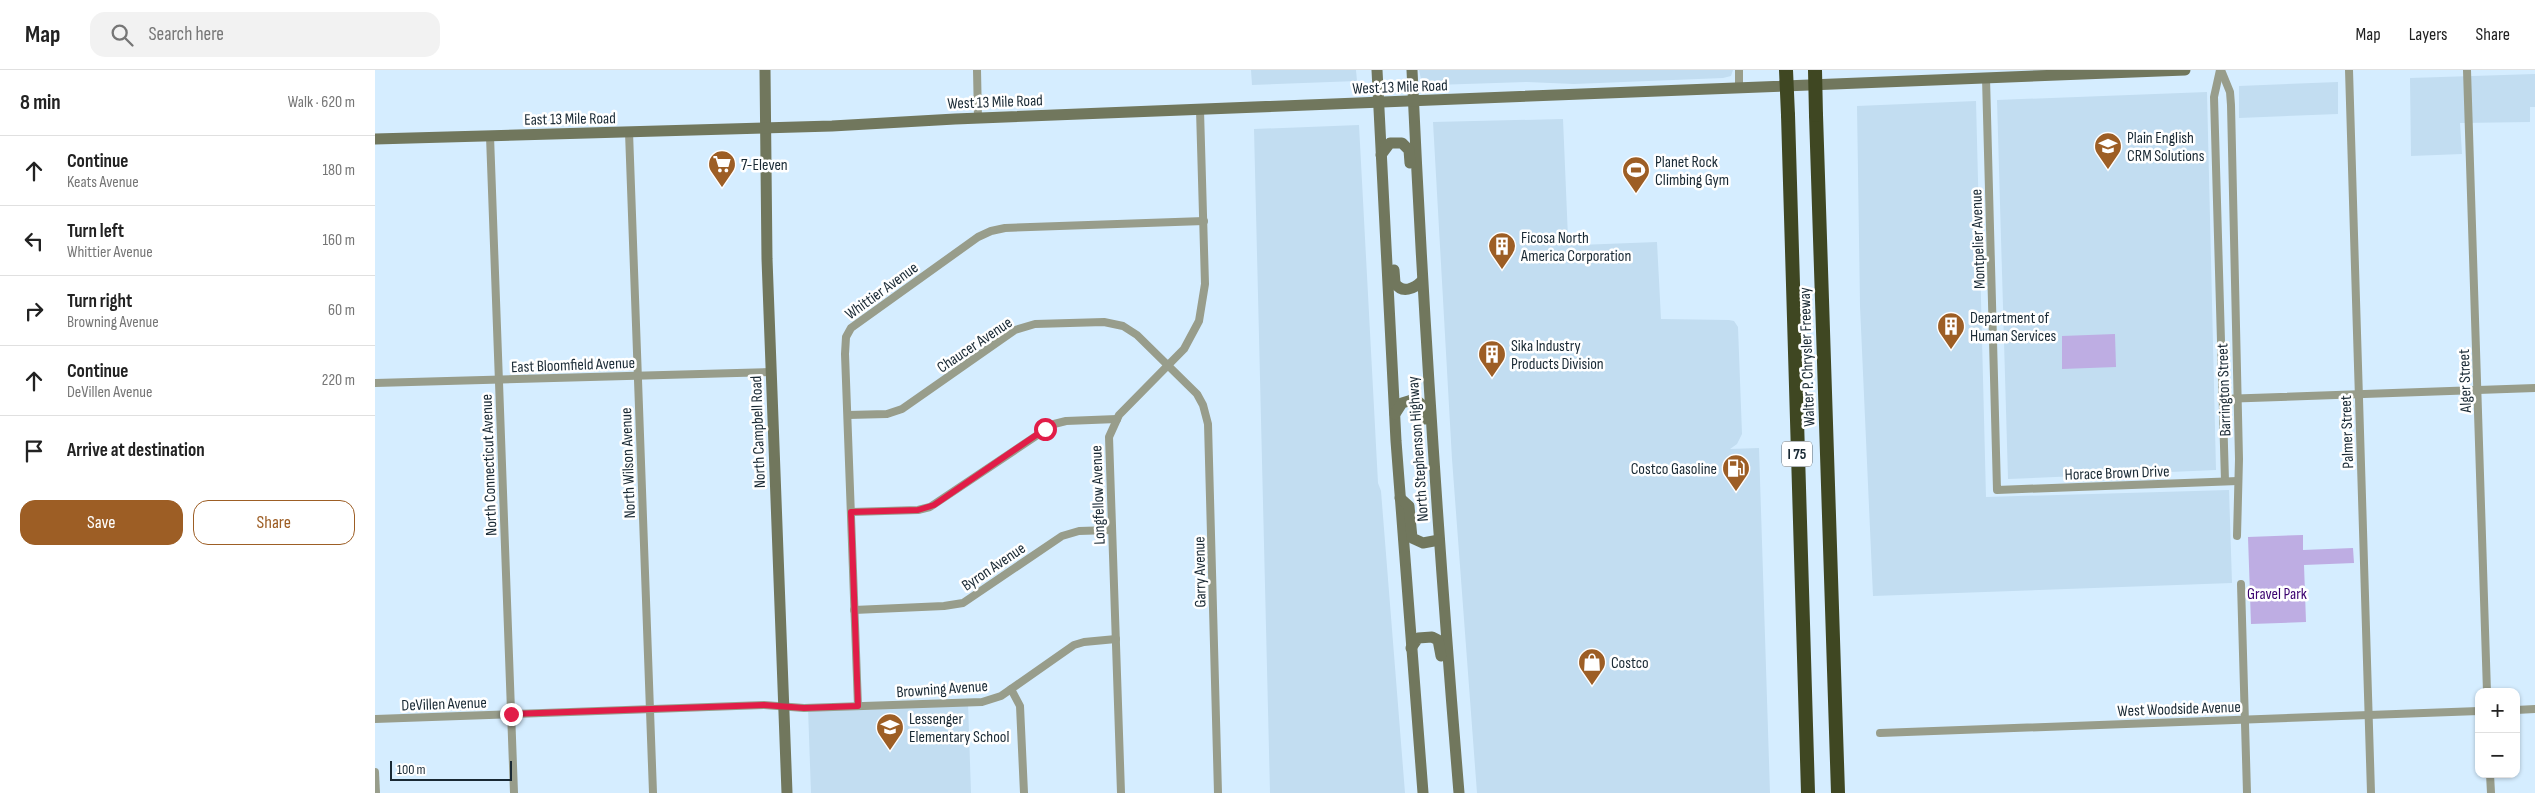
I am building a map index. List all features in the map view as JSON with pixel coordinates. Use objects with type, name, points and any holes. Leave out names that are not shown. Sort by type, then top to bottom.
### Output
[{"type":"highway","name":"Walter P. Chrysler Freeway","points":[[1786,70],[1808,793]]},
{"type":"highway","name":"Walter P. Chrysler Freeway","points":[[1815,70],[1838,793]]},
{"type":"main road","name":"North Campbell Road","points":[[765,70],[771,372],[787,793]]},
{"type":"main road","name":"North Stephenson Highway","points":[[1377,70],[1400,498],[1423,793]]},
{"type":"main road","name":"North Stephenson Highway","points":[[1412,70],[1422,281],[1439,540],[1459,793]]},
{"type":"main road","name":"West 13 Mile Road","points":[[766,128],[2185,70]]},
{"type":"main road","name":"East 13 Mile Road","points":[[375,139],[766,128]]},
{"type":"main road","points":[[1381,156],[1390,143],[1402,143],[1407,147],[1413,226],[1421,256]]},
{"type":"main road","points":[[1383,188],[1390,201],[1395,283],[1397,287],[1406,289],[1417,287],[1422,281]]},
{"type":"main road","points":[[1395,414],[1404,401],[1419,401],[1423,407],[1426,431],[1434,446]]},
{"type":"main road","points":[[1400,498],[1409,506],[1412,538],[1423,544],[1439,540]]},
{"type":"main road","points":[[1411,648],[1417,638],[1432,636],[1438,640],[1447,724],[1455,746]]},
{"type":"street","points":[[977,70],[979,118]]},
{"type":"street","points":[[1739,70],[1739,88]]},
{"type":"street","name":"Barrington Street","points":[[2220,70],[2214,97],[2221,400],[2225,482]]},
{"type":"street","name":"Barrington Street","points":[[2220,70],[2230,92],[2237,399],[2237,536]]},
{"type":"street","name":"Palmer Street","points":[[2349,70],[2371,793]]},
{"type":"street","name":"Alger Street","points":[[2467,70],[2487,688]]},
{"type":"street","name":"Montpelier Avenue","points":[[1986,78],[1997,490]]},
{"type":"street","name":"Longfellow Avenue","points":[[1121,793],[1109,437],[1117,419],[1184,348],[1199,321],[1205,284],[1200,110]]},
{"type":"street","name":"North Wilson Avenue","points":[[629,132],[653,793]]},
{"type":"street","name":"North Connecticut Avenue","points":[[490,136],[514,793]]},
{"type":"street","name":"Whittier Avenue","points":[[858,706],[845,343],[851,328],[984,234],[1005,228],[1204,221]]},
{"type":"street","points":[[2218,244],[2233,244]]},
{"type":"street","name":"Chaucer Avenue","points":[[848,415],[887,414],[902,409],[1015,330],[1035,324],[1117,324],[1132,331],[1168,366]]},
{"type":"street","name":"Garry Avenue","points":[[1168,366],[1197,394],[1203,406],[1208,424],[1218,793]]},
{"type":"street","name":"East Bloomfield Avenue","points":[[375,383],[771,372]]},
{"type":"street","points":[[2221,400],[2535,388]]},
{"type":"street","points":[[851,512],[918,510],[930,507],[1054,424],[1066,421],[1117,419]]},
{"type":"street","name":"Horace Brown Drive","points":[[1997,490],[2238,480]]},
{"type":"street","name":"Byron Avenue","points":[[855,610],[957,605],[974,596],[1062,536],[1074,532],[1111,530]]},
{"type":"street","points":[[2241,584],[2247,793]]},
{"type":"street","name":"Browning Avenue","points":[[784,706],[804,708],[982,702],[993,699],[1011,689],[1074,645],[1088,641],[1116,639]]},
{"type":"street","points":[[1011,689],[1021,706],[1024,793]]},
{"type":"street","name":"DeVillen Avenue","points":[[375,719],[784,706]]},
{"type":"street","points":[[2520,710],[2535,709]]},
{"type":"street","name":"West Woodside Avenue","points":[[1880,733],[2475,711]]},
{"type":"street","points":[[375,772],[376,793]]},
{"type":"street","points":[[2490,778],[2491,793]]},
{"type":"shaded area","points":[[1251,70],[1356,70],[1357,81],[1252,85]]},
{"type":"shaded area","points":[[1419,70],[1733,70],[1731,76],[1723,78],[1574,84],[1527,82],[1435,85],[1421,79]]},
{"type":"shaded area","points":[[2535,74],[2535,107],[2530,107],[2530,122],[2460,123],[2462,154],[2411,156],[2410,78]]},
{"type":"shaded area","points":[[2338,82],[2338,114],[2239,118],[2239,86]]},
{"type":"shaded area","points":[[2207,92],[2216,470],[2008,479],[1997,100]]},
{"type":"shaded area","points":[[1976,101],[1986,497],[2229,490],[2232,583],[1873,596],[1860,306],[1857,106]]},
{"type":"shaded area","points":[[1563,119],[1568,238],[1576,238],[1579,245],[1657,242],[1661,319],[1729,320],[1734,321],[1738,327],[1742,434],[1737,444],[1730,449],[1759,448],[1770,793],[1477,793],[1452,459],[1433,122]]},
{"type":"shaded area","points":[[1359,125],[1378,483],[1381,491],[1405,793],[1270,793],[1254,129]]},
{"type":"shaded area","name":"Lessenger Elementary School","points":[[968,702],[971,793],[811,793],[808,708]]},
{"type":"green space","points":[[2115,334],[2116,367],[2062,369],[2062,336]]},
{"type":"green space","name":"Gravel Park","points":[[2303,535],[2303,550],[2353,548],[2354,563],[2304,565],[2306,622],[2251,624],[2248,537]]},
{"type":"place","name":"Plain English CRM Solutions","points":[[2108,170]]},
{"type":"place","name":"7-Eleven","points":[[722,188]]},
{"type":"place","name":"Planet Rock Climbing Gym","points":[[1636,194]]},
{"type":"place","name":"Ficosa North America Corporation","points":[[1502,270]]},
{"type":"place","name":"Department of Human Services","points":[[1951,350]]},
{"type":"place","name":"Sika Industry Products Division","points":[[1492,378]]},
{"type":"place","name":"Costco Gasoline","points":[[1736,492]]},
{"type":"place","name":"Costco","points":[[1592,686]]},
{"type":"place","name":"Lessenger Elementary School","points":[[890,751]]},
{"type":"route","points":[[511,714],[764,705],[804,708],[858,706],[851,512],[918,510],[934,505],[1045,429]]}]
